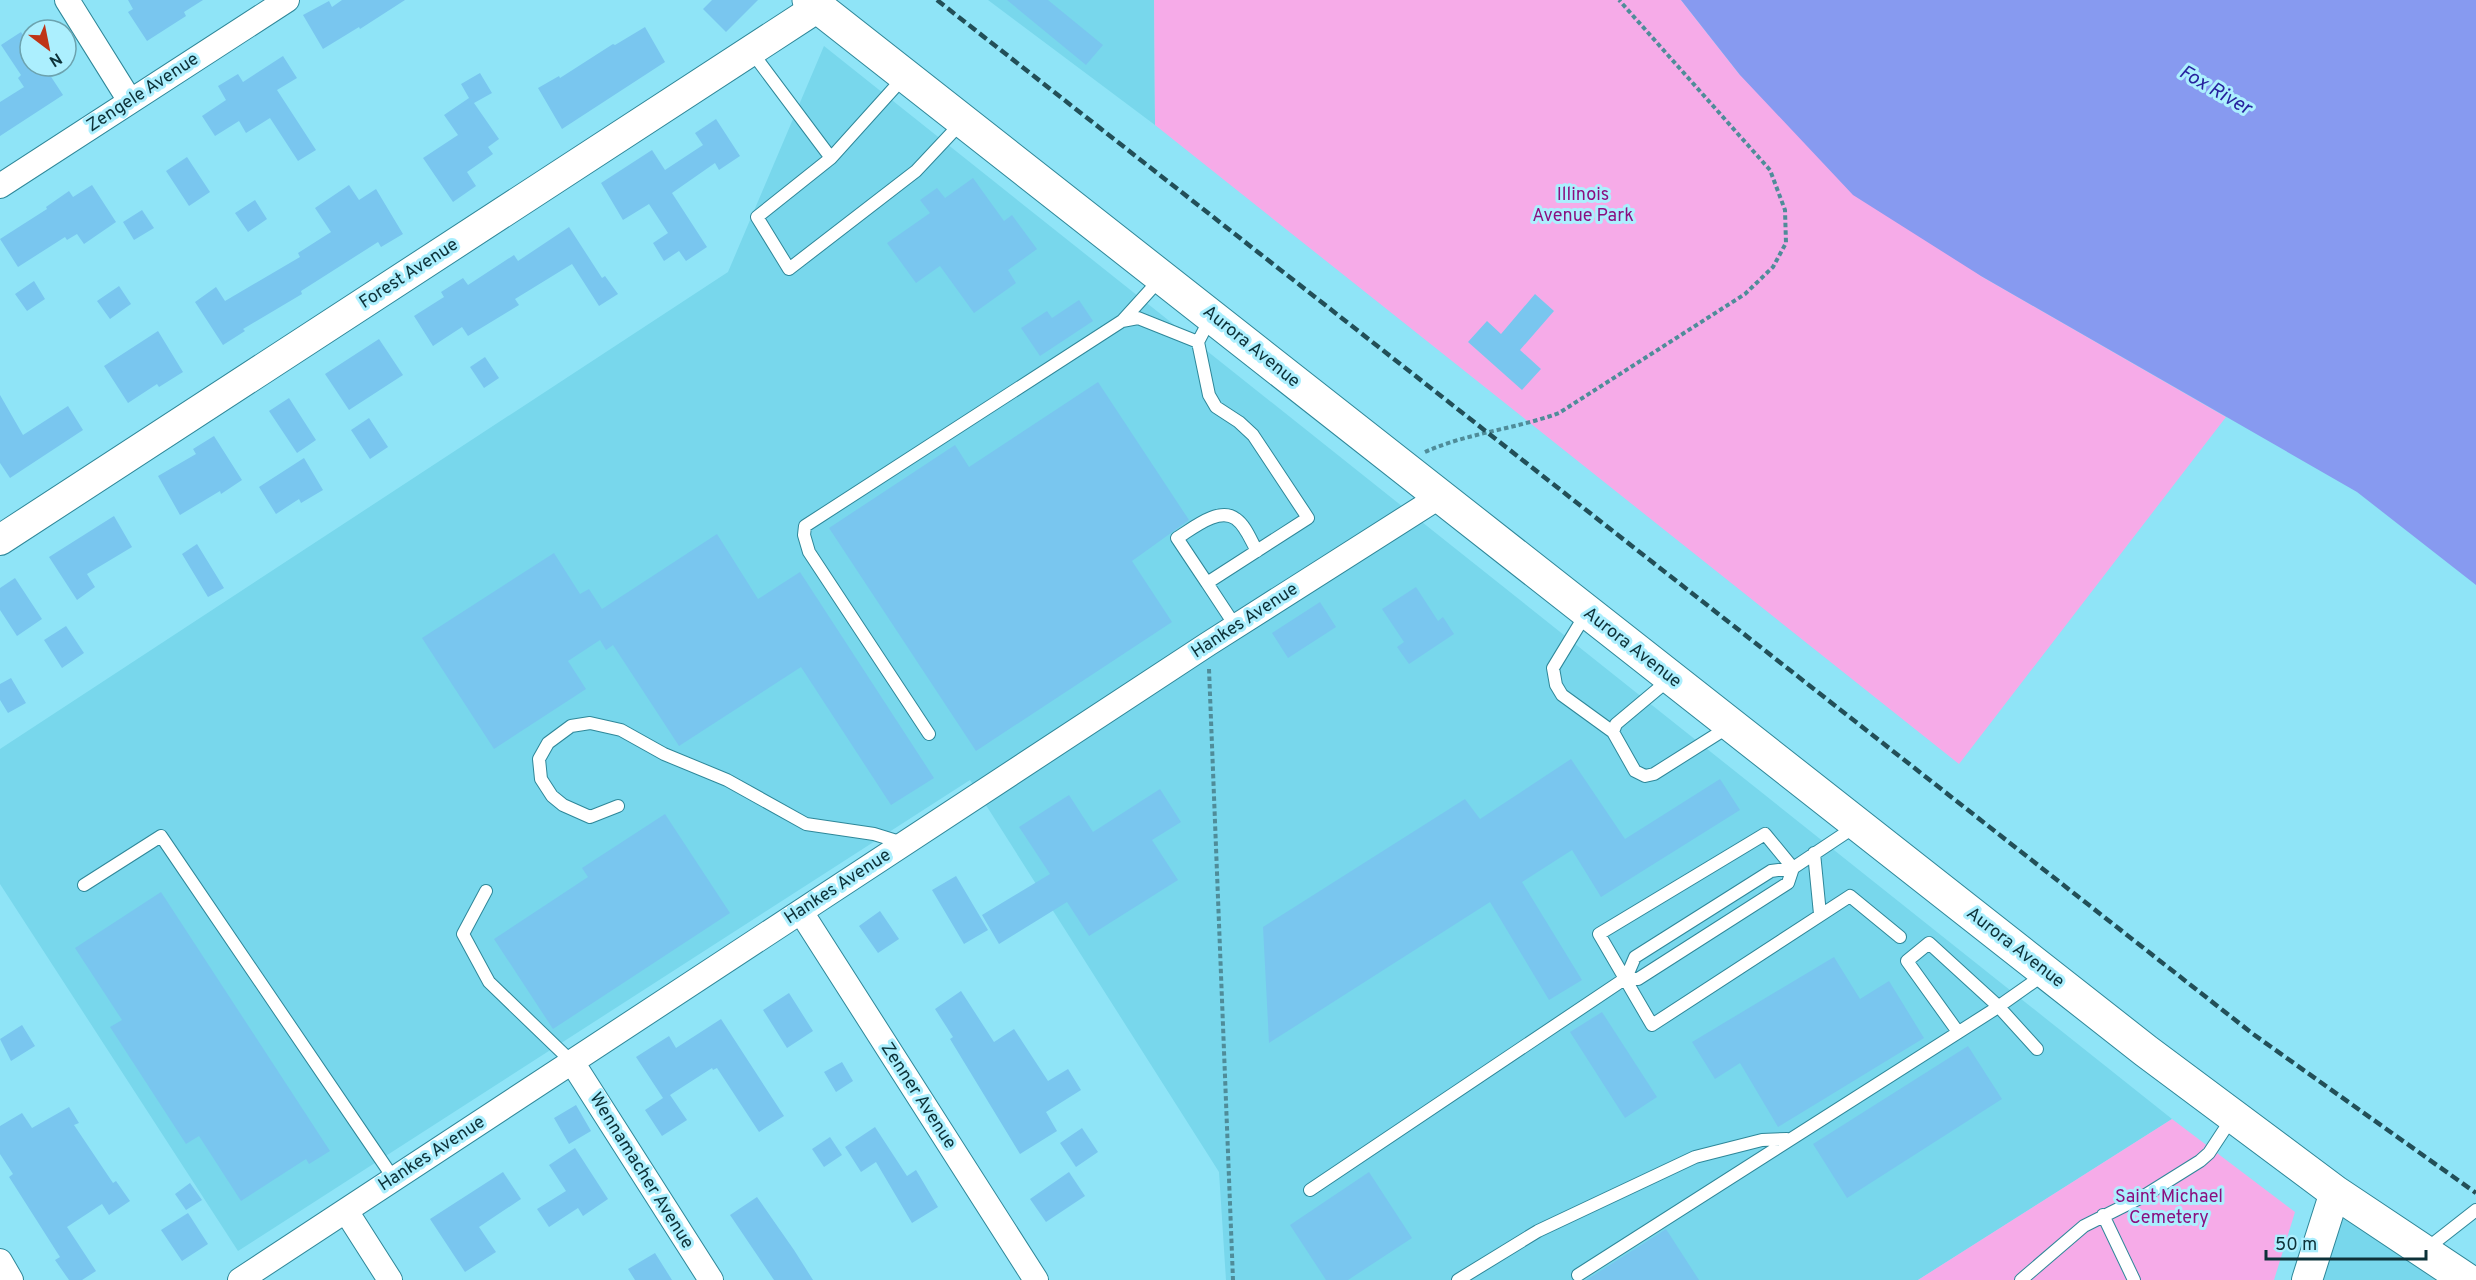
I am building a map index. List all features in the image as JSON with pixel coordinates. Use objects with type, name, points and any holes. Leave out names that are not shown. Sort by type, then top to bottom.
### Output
[{"type":"main road","name":"Aurora Avenue","points":[[813,4],[1162,277],[1205,329],[1403,469],[2233,1117],[2335,1192],[2467,1280]]},
{"type":"street","points":[[67,0],[130,101]]},
{"type":"street","name":"Zengele Avenue","points":[[0,186],[286,0]]},
{"type":"street","name":"Forest Avenue","points":[[0,540],[751,51],[813,4]]},
{"type":"street","name":"Hankes Avenue","points":[[240,1280],[1208,645],[1439,497]]},
{"type":"street","name":"Zenner Avenue","points":[[801,912],[1036,1280]]},
{"type":"street","name":"Wennamacher Avenue","points":[[572,1062],[711,1280]]},
{"type":"street","points":[[2307,1280],[2335,1192]]},
{"type":"street","points":[[346,1210],[390,1280]]},
{"type":"street","points":[[0,1261],[12,1280]]},
{"type":"lane","points":[[751,51],[831,158]]},
{"type":"lane","points":[[905,76],[831,158],[757,217],[789,269],[916,171],[963,122]]},
{"type":"lane","points":[[929,734],[809,552],[804,535],[806,526],[1122,321],[1162,277]]},
{"type":"lane","points":[[1122,321],[1138,318],[1205,329],[1209,395],[1216,407],[1253,435],[1308,518],[1207,583]]},
{"type":"lane","points":[[1236,627],[1177,538],[1215,516],[1227,515],[1236,518],[1241,524],[1257,551]]},
{"type":"lane","points":[[1587,612],[1553,668],[1556,685],[1562,695],[1613,732],[1635,771],[1645,776],[1654,774],[1731,725]]},
{"type":"lane","points":[[1613,732],[1616,724],[1671,678]]},
{"type":"lane","points":[[618,806],[590,817],[563,806],[552,796],[541,778],[538,759],[548,743],[571,726],[580,724],[590,723],[621,730],[664,754],[727,780],[806,824],[874,834],[904,844]]},
{"type":"lane","points":[[1310,1190],[1626,978],[1635,957],[1771,871],[1793,868],[1858,825]]},
{"type":"lane","points":[[1793,868],[1765,834],[1599,934],[1652,1025],[1850,896],[1900,938]]},
{"type":"lane","points":[[84,885],[161,836],[394,1179]]},
{"type":"lane","points":[[1814,853],[1820,914]]},
{"type":"lane","points":[[1626,978],[1638,979],[1788,883],[1793,868]]},
{"type":"lane","points":[[486,891],[463,934],[489,982],[572,1062]]},
{"type":"lane","points":[[1958,1032],[1907,961],[1929,943],[1998,1006],[2037,1049]]},
{"type":"lane","points":[[1578,1275],[2047,973]]},
{"type":"lane","points":[[2021,1280],[2084,1226],[2144,1196],[2188,1170],[2209,1153],[2233,1117]]},
{"type":"lane","points":[[1458,1280],[1538,1231],[1695,1157],[1762,1140],[1788,1139]]},
{"type":"lane","points":[[2424,1251],[2476,1210]]},
{"type":"lane","points":[[2103,1215],[2134,1280]]},
{"type":"path","points":[[1403,469],[1425,452],[1446,443],[1531,423],[1559,413],[1744,294],[1773,267],[1786,243],[1785,210],[1770,170],[1619,0]]},
{"type":"path","points":[[1208,645],[1233,1280]]},
{"type":"shaded area","points":[[988,0],[1154,0],[1155,125]]},
{"type":"shaded area","points":[[824,46],[2172,1119],[1918,1280],[1226,1280],[1219,1172],[970,780],[238,1251],[0,884],[0,749],[728,272]]},
{"type":"shaded area","points":[[2330,1207],[2435,1280],[2306,1280]]},
{"type":"green space","name":"Illinois Avenue Park","points":[[1154,0],[1681,0],[1740,75],[1981,276],[2226,417],[1959,764],[1155,125]]},
{"type":"green space","name":"Saint Michael Cemetery","points":[[2172,1119],[2295,1212],[2274,1280],[1918,1280]]},
{"type":"water","name":"Fox River","points":[[1681,0],[2476,0],[2476,585],[2357,492],[1981,276],[1853,195],[1740,75]]},
{"type":"building","points":[[128,0],[203,0],[184,12],[186,16],[147,41],[128,12],[133,9]]},
{"type":"building","points":[[342,0],[405,0],[360,29],[359,27],[323,49],[303,15],[329,1],[332,7]]},
{"type":"building","points":[[712,0],[758,0],[726,32],[703,9]]},
{"type":"building","points":[[1007,0],[1048,0],[1103,45],[1086,65]]},
{"type":"building","points":[[645,27],[665,62],[562,129],[538,88],[559,76],[560,78],[613,44],[615,45]]},
{"type":"building","points":[[18,34],[18,70],[1,45]]},
{"type":"building","points":[[283,56],[297,78],[277,90],[316,150],[298,161],[270,118],[246,133],[239,121],[215,136],[202,116],[226,100],[218,86],[238,74],[243,82]]},
{"type":"building","points":[[480,73],[492,93],[474,103],[499,139],[488,147],[493,154],[467,172],[476,186],[453,202],[423,158],[458,135],[444,115],[469,98],[461,84]]},
{"type":"building","points":[[18,78],[52,78],[63,95],[0,136],[0,102],[24,87]]},
{"type":"building","points":[[716,119],[740,156],[719,170],[715,163],[672,193],[707,247],[686,261],[679,251],[664,261],[653,243],[668,233],[649,204],[623,220],[601,183],[652,150],[665,170],[703,145],[695,133]]},
{"type":"building","points":[[187,157],[210,192],[189,206],[166,171]]},
{"type":"building","points":[[973,178],[1004,221],[1012,215],[1037,249],[1008,270],[1016,283],[974,313],[940,266],[916,283],[887,243],[930,213],[920,200],[937,188],[945,198]]},
{"type":"building","points":[[92,185],[116,222],[84,244],[77,234],[67,240],[65,237],[18,267],[0,239],[47,209],[46,207],[69,191],[73,197]]},
{"type":"building","points":[[349,185],[359,200],[376,189],[403,234],[381,247],[378,242],[301,291],[302,294],[243,329],[245,331],[223,345],[195,302],[216,287],[225,301],[300,257],[298,253],[331,232],[315,208]]},
{"type":"building","points":[[255,200],[267,219],[248,232],[235,213]]},
{"type":"building","points":[[142,210],[154,228],[134,240],[123,222]]},
{"type":"building","points":[[569,227],[602,278],[605,276],[618,294],[599,306],[572,264],[515,299],[519,305],[468,336],[462,327],[433,346],[414,316],[444,297],[441,292],[463,278],[468,285],[514,255],[518,261]]},
{"type":"building","points":[[34,281],[45,299],[27,311],[15,294]]},
{"type":"building","points":[[119,286],[131,304],[110,319],[97,301]]},
{"type":"building","points":[[1535,294],[1554,311],[1520,350],[1541,369],[1522,390],[1468,342],[1487,321],[1501,334]]},
{"type":"building","points":[[1079,300],[1093,321],[1040,356],[1021,328],[1047,311],[1052,318]]},
{"type":"building","points":[[158,331],[183,372],[159,387],[157,384],[128,403],[104,366]]},
{"type":"building","points":[[379,339],[403,375],[349,410],[325,374]]},
{"type":"building","points":[[485,357],[499,378],[484,388],[470,367]]},
{"type":"building","points":[[1098,382],[1189,520],[1132,561],[1172,622],[976,751],[829,528],[955,445],[969,467]]},
{"type":"building","points":[[0,395],[23,435],[68,406],[83,430],[10,478],[0,463]]},
{"type":"building","points":[[289,398],[316,440],[297,453],[269,411]]},
{"type":"building","points":[[369,418],[388,447],[370,459],[351,430]]},
{"type":"building","points":[[214,436],[242,480],[221,494],[220,491],[180,515],[158,476],[196,454],[193,449]]},
{"type":"building","points":[[304,458],[323,490],[301,503],[299,499],[276,514],[259,487]]},
{"type":"building","points":[[114,516],[132,547],[87,574],[95,587],[77,600],[49,557]]},
{"type":"building","points":[[717,534],[758,599],[800,572],[934,778],[891,805],[801,667],[679,746],[613,645],[606,650],[600,640],[568,661],[586,689],[494,749],[422,638],[554,553],[580,594],[589,589],[602,609]]},
{"type":"building","points":[[197,544],[224,588],[208,597],[182,554]]},
{"type":"building","points":[[15,578],[42,619],[17,636],[0,610],[0,588]]},
{"type":"building","points":[[1416,587],[1438,621],[1443,617],[1454,634],[1409,664],[1397,647],[1404,642],[1382,609]]},
{"type":"building","points":[[1320,602],[1336,627],[1288,658],[1272,633]]},
{"type":"building","points":[[66,626],[84,653],[62,668],[44,640]]},
{"type":"building","points":[[11,678],[26,703],[8,713],[0,700],[0,684]]},
{"type":"building","points":[[1571,759],[1625,839],[1720,779],[1740,810],[1601,897],[1572,850],[1522,882],[1582,980],[1549,1000],[1490,902],[1269,1043],[1263,927],[1465,799],[1480,819]]},
{"type":"building","points":[[1160,789],[1181,822],[1152,840],[1178,880],[1089,936],[1067,902],[999,944],[982,915],[1050,874],[1019,827],[1069,795],[1093,832]]},
{"type":"building","points":[[665,814],[730,913],[553,1029],[494,939],[588,877],[582,868]]},
{"type":"building","points":[[956,876],[988,930],[964,944],[932,890]]},
{"type":"building","points":[[161,892],[330,1151],[309,1164],[306,1159],[241,1201],[199,1136],[186,1144],[110,1027],[122,1020],[75,948]]},
{"type":"building","points":[[880,911],[899,939],[878,953],[859,926]]},
{"type":"building","points":[[1834,957],[1860,999],[1889,981],[1924,1038],[1778,1127],[1740,1063],[1715,1079],[1692,1042]]},
{"type":"building","points":[[961,991],[994,1042],[1014,1029],[1048,1081],[1068,1069],[1081,1090],[1046,1112],[1057,1131],[1020,1154],[950,1039],[953,1037],[935,1009]]},
{"type":"building","points":[[789,993],[813,1031],[787,1048],[763,1010]]},
{"type":"building","points":[[1602,1012],[1657,1097],[1625,1118],[1570,1032]]},
{"type":"building","points":[[721,1019],[784,1116],[759,1132],[717,1068],[713,1070],[712,1068],[670,1095],[687,1120],[662,1136],[645,1110],[663,1098],[636,1057],[669,1036],[676,1048]]},
{"type":"building","points":[[22,1025],[35,1046],[11,1061],[0,1039]]},
{"type":"building","points":[[1968,1046],[2002,1099],[1847,1198],[1813,1144]]},
{"type":"building","points":[[842,1062],[853,1081],[836,1092],[824,1072]]},
{"type":"building","points":[[576,1105],[591,1131],[569,1144],[554,1118]]},
{"type":"building","points":[[69,1107],[79,1123],[74,1125],[113,1183],[116,1181],[130,1201],[109,1215],[102,1204],[67,1227],[96,1271],[82,1280],[69,1280],[55,1260],[60,1257],[9,1177],[13,1174],[0,1154],[0,1126],[22,1113],[32,1128]]},
{"type":"building","points":[[875,1127],[907,1176],[916,1170],[938,1207],[912,1223],[876,1162],[861,1172],[845,1147]]},
{"type":"building","points":[[1082,1128],[1098,1152],[1076,1167],[1060,1143]]},
{"type":"building","points":[[830,1137],[842,1155],[824,1167],[812,1149]]},
{"type":"building","points":[[575,1148],[608,1199],[583,1216],[578,1208],[549,1227],[537,1209],[566,1191],[549,1165]]},
{"type":"building","points":[[503,1172],[521,1199],[479,1227],[496,1252],[465,1272],[430,1219]]},
{"type":"building","points":[[1069,1172],[1085,1196],[1046,1222],[1030,1199]]},
{"type":"building","points":[[1369,1172],[1412,1238],[1348,1280],[1326,1280],[1290,1225]]},
{"type":"building","points":[[190,1183],[202,1200],[186,1210],[175,1194]]},
{"type":"building","points":[[757,1197],[813,1280],[774,1280],[730,1215]]},
{"type":"building","points":[[188,1213],[208,1244],[182,1261],[161,1230]]},
{"type":"building","points":[[1666,1229],[1699,1280],[1586,1280],[1597,1273]]},
{"type":"building","points":[[655,1253],[672,1280],[635,1280],[628,1269]]},
{"type":"railway","points":[[937,0],[2253,1034],[2476,1193]]}]
